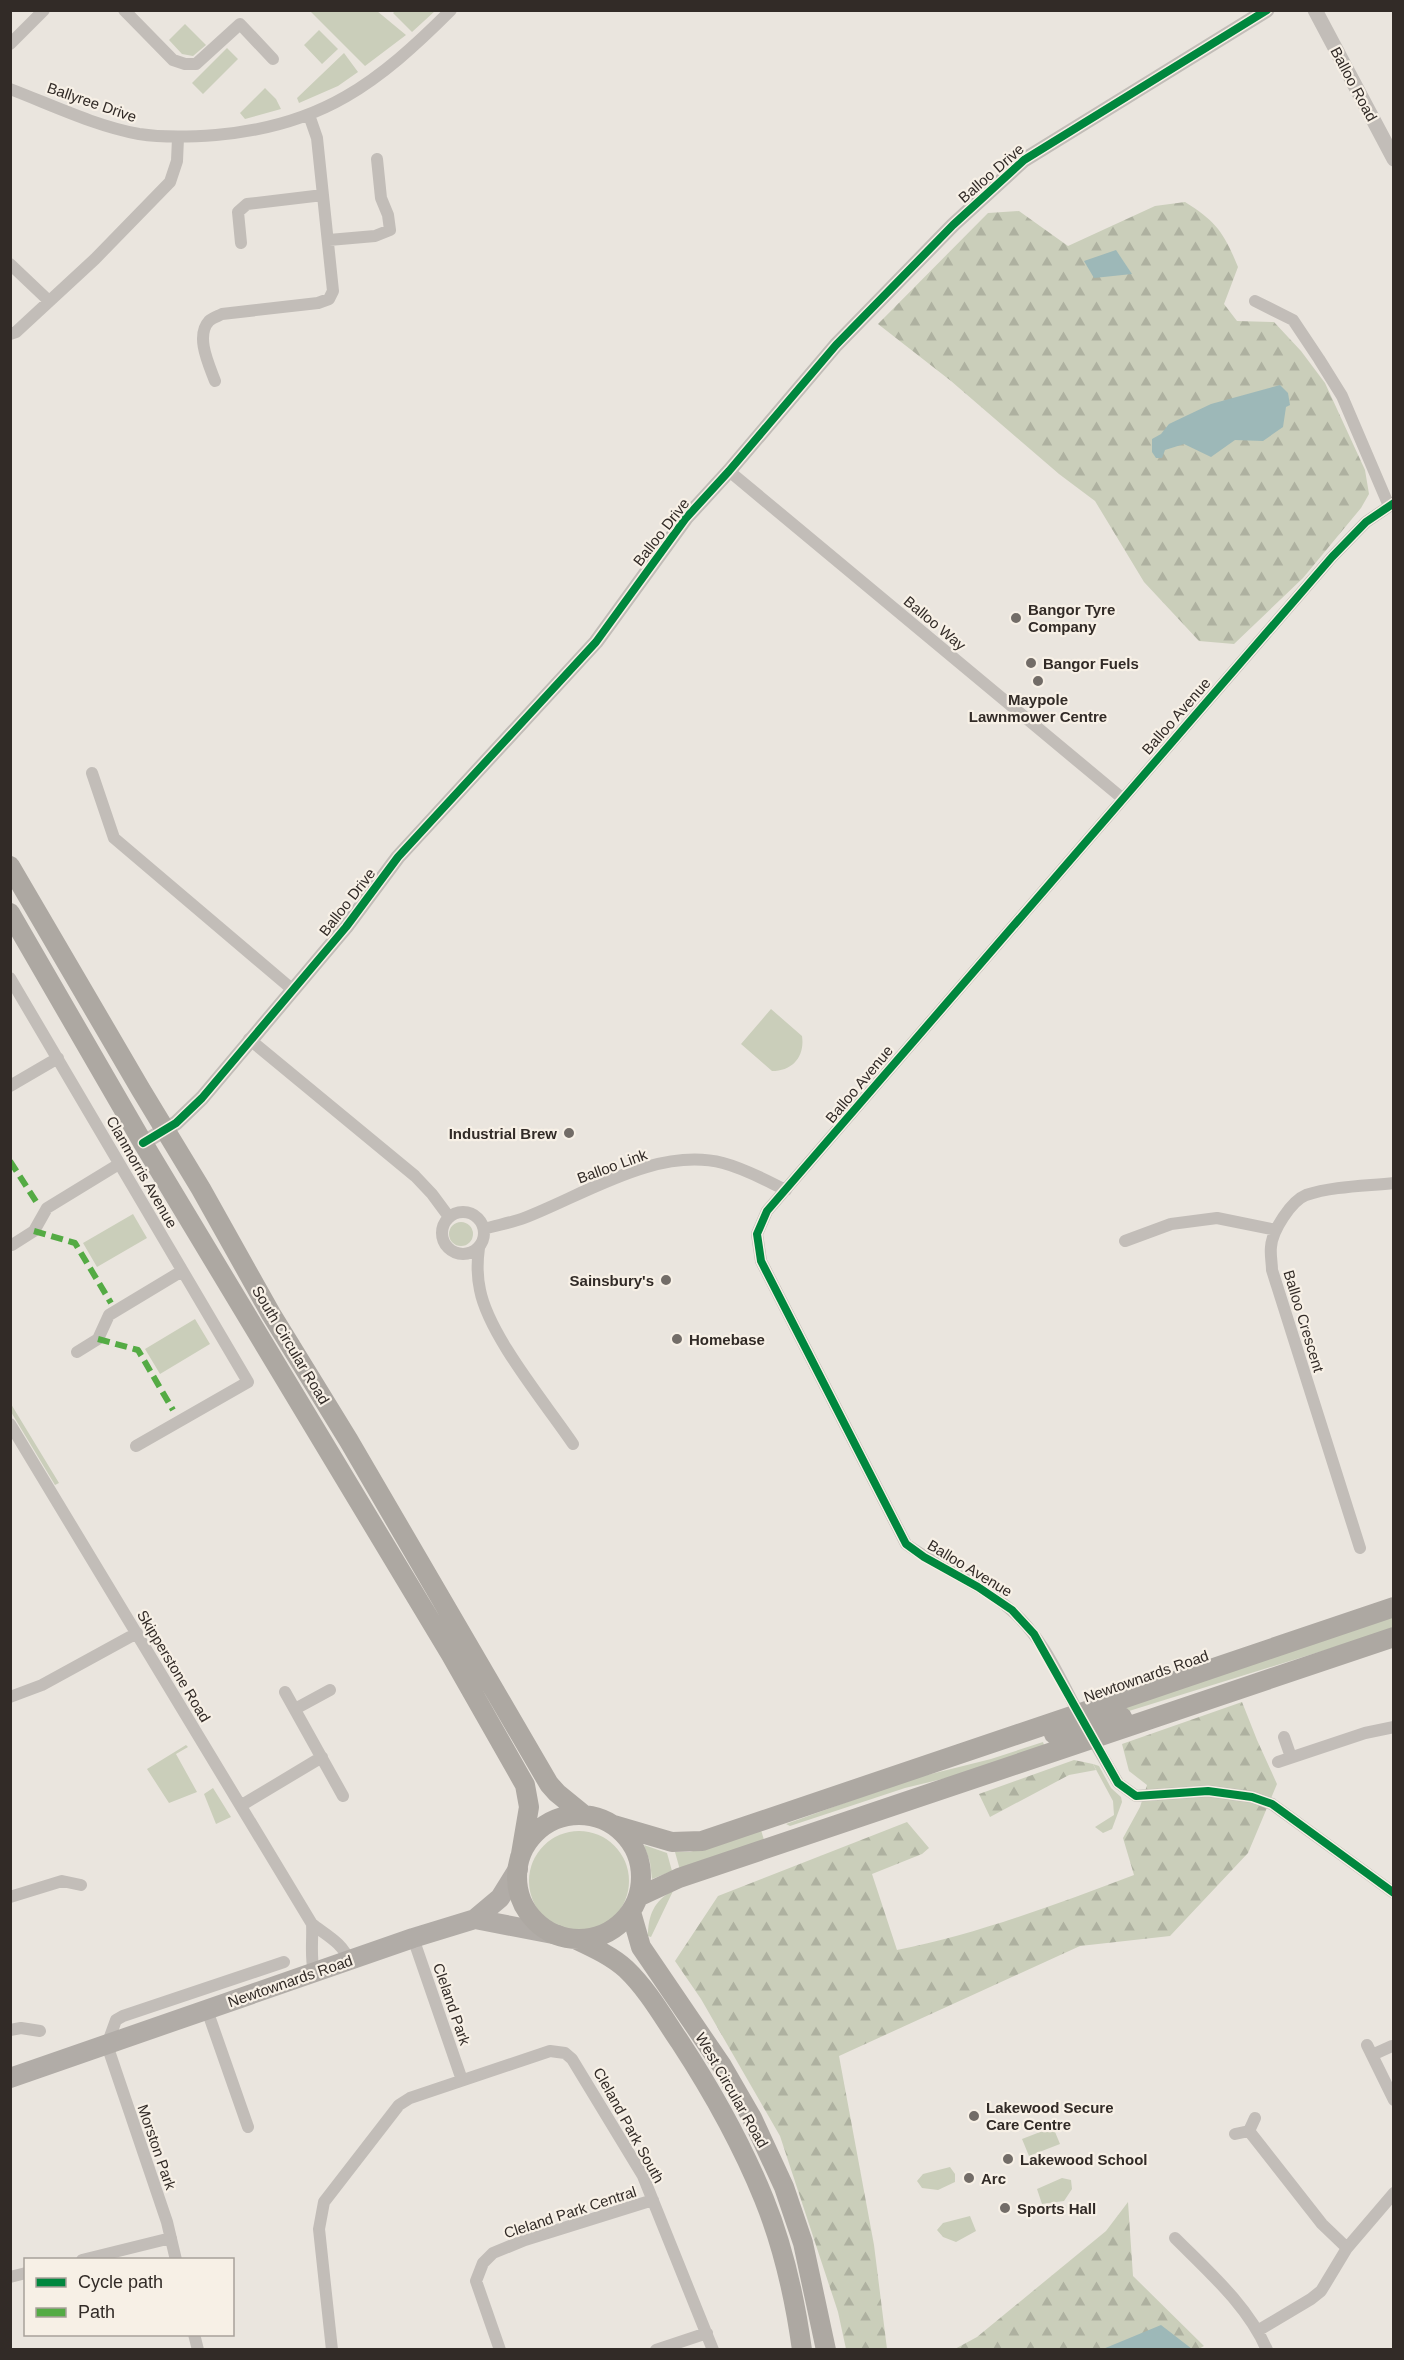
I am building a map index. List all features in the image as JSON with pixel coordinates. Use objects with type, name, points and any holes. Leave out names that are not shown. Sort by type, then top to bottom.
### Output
[{"type":"highway","name":"South Circular Road","points":[[10,866],[154,1137],[232,1292],[450,1653],[525,1785],[529,1807],[520,1861]]},
{"type":"highway","name":"South Circular Road","points":[[10,913],[154,1137],[201,1189],[271,1314],[373,1482],[549,1784],[584,1815]]},
{"type":"highway","name":"Newtownards Road","points":[[634,1905],[679,1878],[1086,1726],[1394,1607]]},
{"type":"highway","name":"Newtownards Road","points":[[614,1825],[672,1842],[702,1841],[956,1755],[1086,1726],[1272,1678],[1394,1637]]},
{"type":"highway","points":[[584,1815],[599,1818],[614,1825],[626,1835],[635,1849],[640,1864],[641,1881],[634,1905],[616,1928],[596,1937],[566,1937],[542,1927],[530,1914],[521,1899],[518,1884],[520,1861],[532,1837],[546,1824],[564,1816],[584,1815]]},
{"type":"highway","name":"West Circular Road","points":[[634,1905],[641,1947],[722,2066],[752,2118],[783,2187],[803,2243],[826,2349]]},
{"type":"highway","name":"West Circular Road","points":[[566,1937],[597,1950],[624,1968],[649,1995],[701,2074],[764,2199],[781,2250],[802,2349]]},
{"type":"main road","name":"Newtownards Road","points":[[10,2078],[412,1938],[475,1919],[500,1898],[520,1861]]},
{"type":"main road","name":"Newtownards Road","points":[[475,1919],[566,1937]]},
{"type":"street","points":[[10,44],[44,10]]},
{"type":"street","points":[[124,10],[173,60],[185,64],[196,64],[240,24],[273,59]]},
{"type":"street","name":"Ballyree Drive","points":[[10,89],[101,123],[138,134],[178,138],[247,132],[309,115],[365,86],[417,44],[451,10]]},
{"type":"street","name":"Balloo Drive","points":[[154,1137],[176,1123],[202,1098],[346,927],[398,857],[596,642],[686,518],[836,345],[953,225],[1024,160],[1267,10]]},
{"type":"street","name":"Balloo Road","points":[[1315,10],[1394,159]]},
{"type":"street","points":[[215,381],[205,354],[203,333],[209,321],[222,314],[318,303],[329,299],[333,291],[317,138],[309,115]]},
{"type":"street","points":[[10,334],[16,332],[95,259],[170,182],[177,161],[178,138]]},
{"type":"street","points":[[329,240],[375,236],[390,230],[388,215],[381,198],[377,159]]},
{"type":"street","points":[[241,243],[238,212],[247,204],[323,195]]},
{"type":"street","points":[[11,264],[49,302]]},
{"type":"street","name":"Balloo Avenue","points":[[1255,301],[1293,320],[1342,396],[1391,504],[1366,522],[1332,557],[1122,798],[767,1211],[757,1234],[761,1261],[906,1544],[1012,1610],[1034,1634],[1118,1783],[1136,1796],[1208,1791],[1252,1797],[1272,1804],[1394,1893]]},
{"type":"street","name":"Balloo Way","points":[[729,471],[1122,798]]},
{"type":"street","points":[[92,773],[114,838],[293,990]]},
{"type":"street","name":"Clanmorris Avenue","points":[[10,978],[248,1382],[136,1446]]},
{"type":"street","points":[[249,1040],[415,1176],[449,1217]]},
{"type":"street","points":[[10,1086],[58,1058]]},
{"type":"street","name":"Balloo Link","points":[[484,1229],[522,1219],[649,1166],[698,1160],[721,1163],[748,1171],[786,1190]]},
{"type":"street","points":[[12,1245],[34,1231],[47,1208],[120,1164]]},
{"type":"street","name":"Balloo Crescent","points":[[1360,1548],[1272,1270],[1270,1246],[1287,1212],[1303,1196],[1394,1183]]},
{"type":"street","points":[[478,1248],[466,1255],[447,1247],[442,1234],[449,1217],[458,1213],[472,1214],[482,1222],[484,1236],[478,1248],[477,1261],[480,1291],[494,1327],[573,1444]]},
{"type":"street","points":[[1125,1241],[1171,1224],[1216,1218],[1276,1230]]},
{"type":"street","points":[[77,1352],[98,1339],[109,1315],[182,1271]]},
{"type":"street","name":"Skipperstone Road","points":[[10,1424],[312,1924],[340,1945],[349,1961]]},
{"type":"street","points":[[10,1697],[52,1680],[137,1633]]},
{"type":"street","points":[[295,1709],[330,1690]]},
{"type":"street","points":[[285,1692],[344,1796]]},
{"type":"street","points":[[1278,1762],[1365,1733],[1394,1727]]},
{"type":"street","points":[[1284,1737],[1291,1757]]},
{"type":"street","points":[[242,1805],[322,1757]]},
{"type":"street","points":[[10,1897],[62,1881],[81,1885]]},
{"type":"street","points":[[312,1924],[314,1944],[311,1956],[314,1972]]},
{"type":"street","name":"Cleland Park","points":[[412,1938],[462,2080]]},
{"type":"street","name":"Newtownards Road","points":[[107,2045],[116,2020],[123,2016],[284,1962]]},
{"type":"street","points":[[207,2010],[248,2127]]},
{"type":"street","points":[[10,2030],[21,2028],[40,2031]]},
{"type":"street","name":"Morston Park","points":[[107,2045],[176,2258]]},
{"type":"street","points":[[1392,2046],[1370,2050],[1394,2100]]},
{"type":"street","name":"Cleland Park South","points":[[332,2349],[319,2229],[324,2202],[399,2105],[419,2093],[550,2051],[565,2053],[583,2073],[643,2176],[713,2349]]},
{"type":"street","points":[[1249,2131],[1255,2118]]},
{"type":"street","points":[[1235,2134],[1249,2131]]},
{"type":"street","points":[[1249,2131],[1322,2224],[1347,2248]]},
{"type":"street","points":[[1259,2330],[1311,2299],[1321,2290],[1347,2248],[1394,2193]]},
{"type":"street","name":"Cleland Park Central","points":[[500,2349],[476,2281],[483,2264],[493,2253],[525,2240],[653,2200]]},
{"type":"street","points":[[86,2258],[171,2238]]},
{"type":"street","points":[[1176,2238],[1219,2282],[1259,2330],[1268,2349]]},
{"type":"street","points":[[656,2349],[707,2333]]},
{"type":"green space","points":[[396,10],[435,11],[412,32],[393,13]]},
{"type":"green space","points":[[310,11],[377,11],[406,35],[365,66]]},
{"type":"green space","points":[[185,24],[206,45],[193,56],[182,54],[169,40]]},
{"type":"green space","points":[[319,30],[338,49],[322,64],[304,45]]},
{"type":"green space","points":[[227,48],[238,59],[203,94],[192,83]]},
{"type":"green space","points":[[344,53],[358,72],[338,86],[299,103],[297,98]]},
{"type":"green space","points":[[265,88],[276,99],[281,109],[245,119],[240,113]]},
{"type":"green space","points":[[1185,202],[1212,222],[1224,237],[1233,255],[1238,267],[1224,304],[1237,321],[1274,322],[1301,351],[1325,383],[1365,470],[1369,494],[1361,508],[1303,578],[1234,644],[1199,641],[1144,582],[1095,501],[1059,474],[951,381],[878,324],[988,213],[1019,211],[1068,246],[1155,206]]},
{"type":"green space","points":[[771,1009],[802,1036],[802,1050],[796,1061],[786,1068],[772,1071],[741,1044]]},
{"type":"green space","points":[[133,1214],[147,1238],[97,1267],[83,1243]]},
{"type":"green space","points":[[461,1222],[466,1223],[472,1229],[472,1239],[466,1245],[461,1246],[456,1245],[450,1239],[449,1234],[450,1229],[456,1223]]},
{"type":"green space","points":[[195,1319],[210,1344],[160,1374],[145,1349]]},
{"type":"green space","points":[[11,1404],[59,1483],[55,1485],[11,1412]]},
{"type":"green space","points":[[1393,1616],[1393,1629],[1113,1716],[1104,1714]]},
{"type":"green space","points":[[1242,1702],[1277,1784],[1248,1853],[1170,1936],[1080,1946],[839,2056],[874,2245],[887,2349],[846,2349],[838,2312],[780,2136],[701,1999],[675,1961],[718,1896],[907,1822],[929,1848],[922,1854],[872,1874],[897,1950],[987,1927],[1134,1875],[1123,1838],[1140,1807],[1147,1785],[1129,1771],[1122,1744]]},
{"type":"green space","points":[[1043,1742],[1045,1748],[967,1773],[905,1788],[790,1826],[786,1824],[911,1779],[991,1759]]},
{"type":"green space","points":[[186,1745],[188,1747],[176,1754],[197,1792],[169,1803],[147,1769]]},
{"type":"green space","points":[[1074,1760],[1093,1764],[1096,1770],[1069,1775],[990,1817],[979,1794]]},
{"type":"green space","points":[[1093,1764],[1099,1766],[1111,1788],[1121,1797],[1122,1802],[1112,1829],[1103,1833],[1095,1827],[1114,1815],[1113,1801]]},
{"type":"green space","points":[[213,1788],[231,1817],[216,1824],[204,1794]]},
{"type":"green space","points":[[761,1830],[764,1840],[680,1870],[675,1852],[690,1852]]},
{"type":"green space","points":[[579,1831],[607,1839],[621,1853],[629,1881],[621,1909],[607,1923],[579,1931],[551,1923],[537,1909],[529,1881],[537,1853],[551,1839]]},
{"type":"green space","points":[[644,1845],[667,1853],[672,1871],[652,1879],[650,1862]]},
{"type":"green space","points":[[673,1891],[651,1937],[648,1936],[653,1909],[661,1899]]},
{"type":"green space","points":[[1053,2127],[1060,2144],[1029,2156],[1022,2139]]},
{"type":"green space","points":[[950,2167],[955,2174],[955,2182],[938,2190],[922,2188],[917,2181],[923,2174]]},
{"type":"green space","points":[[1062,2178],[1071,2180],[1072,2189],[1064,2201],[1042,2204],[1037,2189]]},
{"type":"green space","points":[[1128,2202],[1133,2276],[1204,2346],[1197,2350],[953,2350],[977,2337],[1106,2231]]},
{"type":"green space","points":[[970,2216],[976,2231],[956,2242],[943,2237],[937,2230],[943,2223]]},
{"type":"water","points":[[1116,250],[1132,274],[1094,278],[1084,261]]},
{"type":"water","points":[[1280,385],[1288,393],[1290,405],[1286,407],[1283,427],[1263,441],[1235,440],[1211,457],[1184,444],[1165,450],[1162,458],[1156,458],[1152,452],[1152,439],[1161,434],[1169,424],[1211,404]]},
{"type":"water","points":[[1161,2325],[1192,2349],[1103,2349]]},
{"type":"marked path","points":[[10,1161],[37,1203]]},
{"type":"marked path","points":[[34,1231],[75,1243],[111,1303]]},
{"type":"marked path","points":[[98,1339],[138,1350],[173,1410]]},
{"type":"cycle path","points":[[143,1143],[176,1123],[202,1098],[346,927],[398,857],[596,642],[686,518],[836,345],[953,225],[1024,160],[1267,10]]},
{"type":"cycle path","points":[[1394,503],[1366,522],[1332,557],[767,1211],[757,1234],[761,1261],[906,1544],[1012,1610],[1034,1634],[1118,1783],[1136,1796],[1208,1791],[1252,1797],[1272,1804],[1394,1893]]},
{"type":"place","name":"Bangor Tyre Company","points":[[1016,618]]},
{"type":"place","name":"Bangor Fuels","points":[[1031,663]]},
{"type":"place","name":"Maypole Lawnmower Centre","points":[[1038,681]]},
{"type":"place","name":"Industrial Brew","points":[[569,1133]]},
{"type":"place","name":"Sainsbury's","points":[[666,1280]]},
{"type":"place","name":"Homebase","points":[[677,1339]]},
{"type":"place","name":"Lakewood Secure Care Centre","points":[[974,2116]]},
{"type":"place","name":"Lakewood School","points":[[1008,2159]]},
{"type":"place","name":"Arc","points":[[969,2178]]},
{"type":"place","name":"Sports Hall","points":[[1005,2208]]}]
